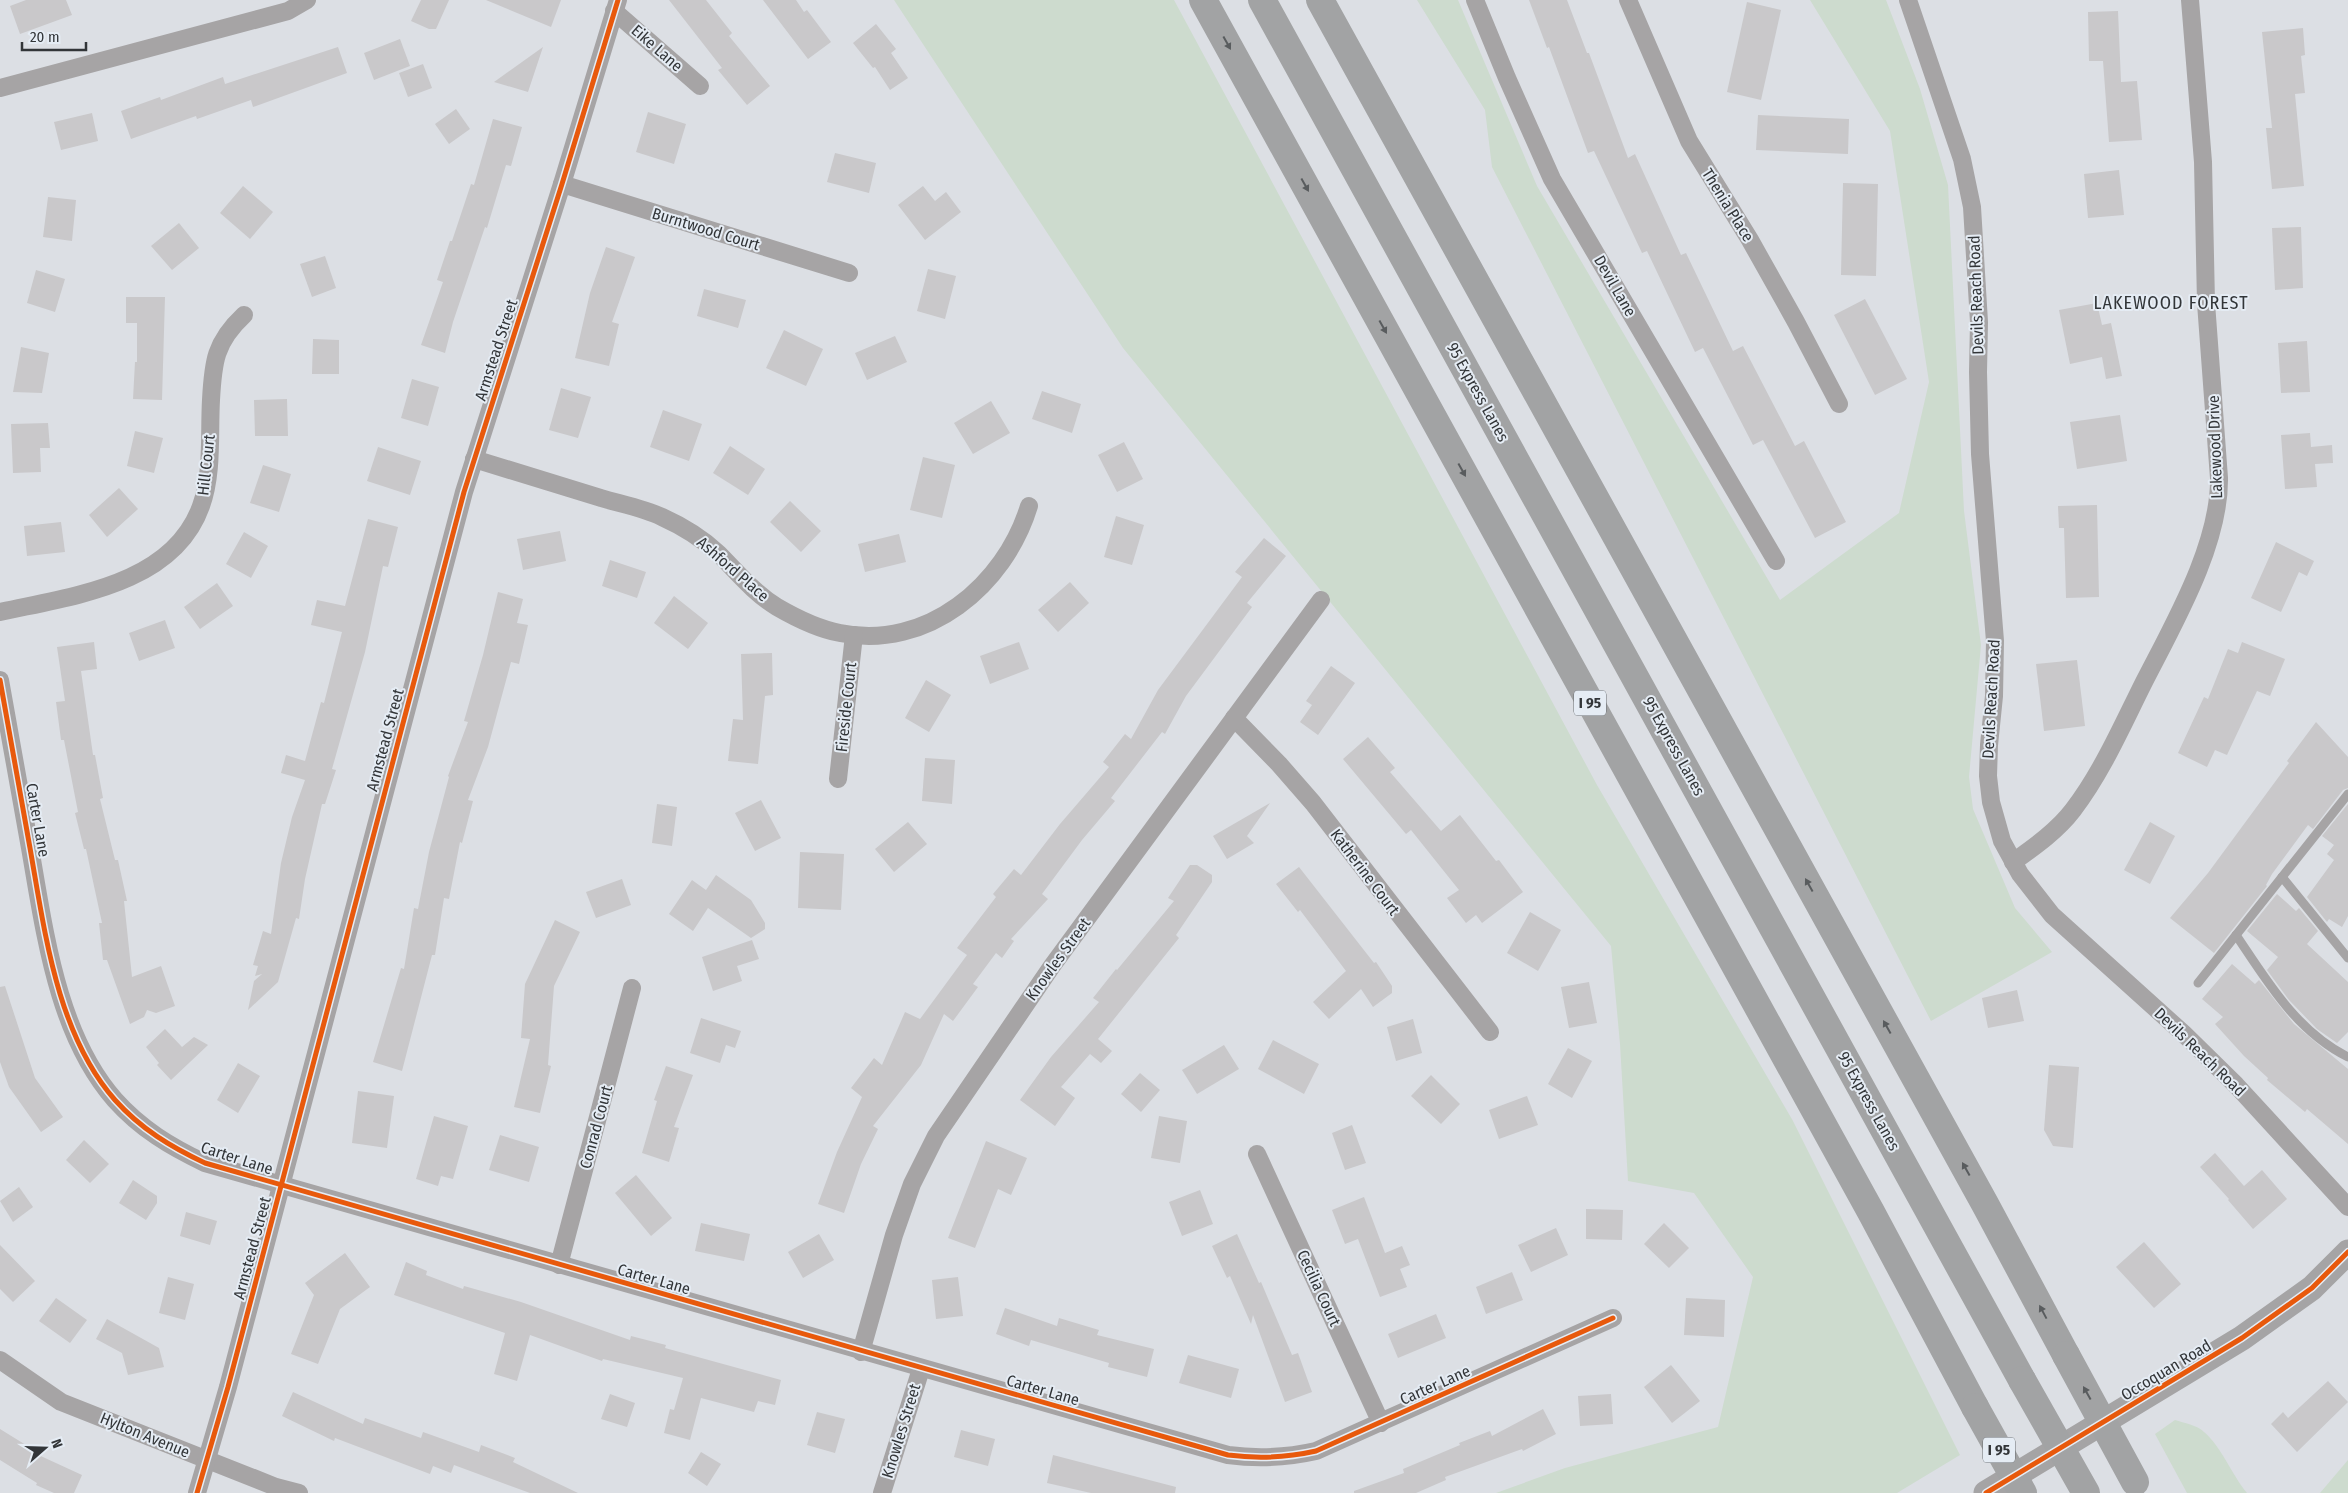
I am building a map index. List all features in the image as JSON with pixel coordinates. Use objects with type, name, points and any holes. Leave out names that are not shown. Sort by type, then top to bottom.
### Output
[{"type":"highway","name":"I 95","points":[[1203,0],[2023,1493]]},
{"type":"highway","name":"95 Express Lanes","points":[[1262,0],[2086,1493]]},
{"type":"highway","points":[[1320,0],[1985,1204],[2138,1487]]},
{"type":"main road","name":"Occoquan Road","points":[[1986,1493],[2242,1338],[2312,1288],[2348,1252]]},
{"type":"street","points":[[0,88],[288,11],[307,0]]},
{"type":"street","name":"Devil Lane","points":[[1475,0],[1552,179],[1776,561]]},
{"type":"street","name":"Thenia Place","points":[[1628,0],[1689,141],[1750,240],[1839,404]]},
{"type":"street","name":"Devils Reach Road","points":[[1908,0],[1962,159],[1972,207],[1979,322],[1980,454],[1995,641],[1994,696],[1988,776],[1994,816],[2002,841],[2012,862],[2032,892],[2052,915],[2184,1034],[2236,1085],[2348,1207]]},
{"type":"street","name":"Lakewood Drive","points":[[2012,862],[2042,841],[2068,816],[2100,768],[2174,622],[2214,524],[2219,495],[2219,478],[2206,303],[2203,162],[2190,0]]},
{"type":"street","name":"Eike Lane","points":[[616,5],[700,86]]},
{"type":"street","name":"Armstead Street","points":[[198,1493],[464,492],[562,184],[616,5]]},
{"type":"street","name":"Burntwood Court","points":[[562,184],[849,273]]},
{"type":"street","name":"Hill Court","points":[[0,612],[70,597],[137,576],[158,563],[176,547],[191,528],[202,505],[207,481],[212,371],[218,348],[230,328],[244,315]]},
{"type":"street","name":"Ashford Place","points":[[474,459],[662,516],[691,533],[718,553],[750,587],[777,607],[807,622],[839,633],[854,635],[880,635],[903,631],[925,624],[951,611],[975,594],[996,571],[1013,546],[1029,506]]},
{"type":"street","name":"Knowles Street","points":[[862,1352],[894,1235],[912,1184],[936,1136],[1052,966],[1321,600]]},
{"type":"street","name":"Fireside Court","points":[[838,779],[854,635]]},
{"type":"street","name":"Carter Lane","points":[[0,680],[35,878],[58,988],[75,1037],[93,1070],[115,1100],[143,1127],[170,1146],[205,1163],[921,1369],[1228,1455],[1257,1459],[1287,1458],[1316,1451],[1613,1318]]},
{"type":"street","name":"Katherine Court","points":[[1234,718],[1279,764],[1313,803],[1490,1032]]},
{"type":"street","name":"Conrad Court","points":[[559,1265],[632,988]]},
{"type":"street","name":"Cecilia Court","points":[[1257,1154],[1381,1423]]},
{"type":"street","name":"Hylton Avenue","points":[[0,1360],[61,1402],[276,1487],[298,1493]]},
{"type":"street","name":"Knowles Street","points":[[882,1493],[921,1369]]},
{"type":"lane","points":[[2198,983],[2348,794]]},
{"type":"lane","points":[[2282,876],[2348,958]]},
{"type":"lane","points":[[2236,935],[2290,1011],[2318,1038],[2348,1057]]},
{"type":"green space","points":[[894,0],[1174,0],[1597,785],[1793,1121],[1960,1455],[1897,1493],[1496,1493],[1565,1468],[1718,1427],[1753,1277],[1694,1193],[1628,1181],[1620,1044],[1611,946],[1123,348]]},
{"type":"green space","points":[[1417,0],[1458,0],[1537,186],[1780,600],[1899,513],[1929,382],[1890,131],[1810,0],[1886,0],[1920,89],[1948,185],[1964,511],[1981,645],[1969,777],[1973,809],[2015,908],[2052,952],[1931,1021],[1492,167],[1485,110]]},
{"type":"green space","points":[[2175,1420],[2198,1428],[2210,1438],[2247,1493],[2187,1493],[2155,1434]]},
{"type":"green space","points":[[2348,1460],[2348,1493],[2320,1493]]},
{"type":"building","points":[[26,0],[66,0],[72,15],[20,34],[10,6]]},
{"type":"building","points":[[421,0],[449,0],[436,29],[429,29],[411,21]]},
{"type":"building","points":[[486,0],[561,0],[551,27]]},
{"type":"building","points":[[669,0],[706,0],[732,33],[729,36],[770,86],[747,105],[718,70],[722,68]]},
{"type":"building","points":[[763,0],[796,0],[804,12],[807,10],[831,42],[808,59]]},
{"type":"building","points":[[1529,0],[1567,0],[1628,158],[1635,154],[1681,255],[1686,253],[1733,351],[1743,346],[1795,446],[1804,441],[1846,522],[1815,538],[1763,440],[1753,445],[1703,348],[1695,352],[1647,251],[1642,253],[1594,151],[1588,153],[1549,47],[1547,48]]},
{"type":"building","points":[[1747,2],[1781,10],[1761,100],[1727,92]]},
{"type":"building","points":[[2118,11],[2121,82],[2137,81],[2142,140],[2109,142],[2103,61],[2089,61],[2088,12]]},
{"type":"building","points":[[876,24],[896,49],[891,53],[908,78],[890,90],[875,67],[873,68],[853,43]]},
{"type":"building","points":[[2303,28],[2305,55],[2301,56],[2305,93],[2295,94],[2304,186],[2272,189],[2266,128],[2272,128],[2262,32]]},
{"type":"building","points":[[400,39],[410,66],[374,80],[364,53]]},
{"type":"building","points":[[338,47],[347,73],[253,107],[251,100],[197,119],[196,116],[131,139],[121,111],[160,97],[161,100],[223,77],[225,84]]},
{"type":"building","points":[[543,47],[528,92],[494,82]]},
{"type":"building","points":[[423,64],[432,88],[408,97],[399,73]]},
{"type":"building","points":[[456,109],[470,129],[449,144],[435,124]]},
{"type":"building","points":[[648,112],[686,124],[674,164],[636,152]]},
{"type":"building","points":[[92,113],[98,141],[61,150],[54,122]]},
{"type":"building","points":[[1758,115],[1849,119],[1848,154],[1756,150]]},
{"type":"building","points":[[493,119],[522,127],[511,166],[506,165],[487,228],[485,227],[453,322],[445,353],[421,345],[443,282],[437,280],[471,184],[474,185]]},
{"type":"building","points":[[835,153],[876,163],[869,193],[827,182]]},
{"type":"building","points":[[2119,170],[2124,215],[2088,218],[2084,174]]},
{"type":"building","points":[[1843,183],[1878,184],[1876,276],[1841,275]]},
{"type":"building","points":[[243,186],[273,212],[250,239],[220,213]]},
{"type":"building","points":[[923,186],[935,201],[946,192],[961,212],[925,240],[898,205]]},
{"type":"building","points":[[48,197],[76,200],[72,241],[43,237]]},
{"type":"building","points":[[179,223],[199,248],[172,270],[151,246]]},
{"type":"building","points":[[2301,227],[2303,288],[2275,290],[2272,228]]},
{"type":"building","points":[[606,247],[635,257],[612,322],[619,324],[609,366],[575,358],[590,293]]},
{"type":"building","points":[[325,256],[336,288],[312,297],[300,264]]},
{"type":"building","points":[[928,269],[956,276],[945,319],[917,311]]},
{"type":"building","points":[[36,270],[65,279],[55,312],[27,303]]},
{"type":"building","points":[[704,289],[746,300],[738,328],[697,316]]},
{"type":"building","points":[[126,297],[165,297],[162,400],[133,399],[135,362],[137,362],[137,323],[126,323]]},
{"type":"building","points":[[1865,299],[1907,379],[1875,395],[1834,315]]},
{"type":"building","points":[[2097,303],[2102,325],[2111,323],[2122,376],[2106,379],[2102,357],[2070,364],[2059,310]]},
{"type":"building","points":[[784,330],[823,349],[806,386],[766,368]]},
{"type":"building","points":[[895,336],[907,362],[867,380],[855,353]]},
{"type":"building","points":[[313,339],[339,340],[339,374],[312,374]]},
{"type":"building","points":[[2307,341],[2310,392],[2281,393],[2278,343]]},
{"type":"building","points":[[21,347],[49,353],[42,393],[13,392]]},
{"type":"building","points":[[412,379],[439,387],[428,426],[401,418]]},
{"type":"building","points":[[561,388],[591,397],[578,438],[549,430]]},
{"type":"building","points":[[1042,391],[1081,404],[1072,433],[1032,419]]},
{"type":"building","points":[[287,399],[288,436],[255,436],[254,400]]},
{"type":"building","points":[[991,401],[1010,433],[973,454],[954,423]]},
{"type":"building","points":[[663,410],[702,424],[689,461],[650,447]]},
{"type":"building","points":[[2120,415],[2127,461],[2077,469],[2070,422]]},
{"type":"building","points":[[48,423],[50,448],[40,448],[41,472],[13,473],[11,424]]},
{"type":"building","points":[[135,431],[163,438],[154,473],[127,466]]},
{"type":"building","points":[[2310,433],[2311,447],[2332,445],[2333,463],[2315,464],[2317,487],[2285,489],[2281,435]]},
{"type":"building","points":[[1124,442],[1143,479],[1117,492],[1098,455]]},
{"type":"building","points":[[730,446],[765,469],[748,495],[713,473]]},
{"type":"building","points":[[378,447],[421,461],[410,495],[367,481]]},
{"type":"building","points":[[923,457],[955,465],[942,518],[910,510]]},
{"type":"building","points":[[263,465],[291,474],[279,512],[250,503]]},
{"type":"building","points":[[119,488],[138,509],[107,537],[89,515]]},
{"type":"building","points":[[790,501],[821,531],[801,552],[770,522]]},
{"type":"building","points":[[2097,505],[2099,597],[2066,598],[2064,528],[2059,528],[2058,506]]},
{"type":"building","points":[[1116,516],[1144,525],[1132,565],[1104,557]]},
{"type":"building","points":[[368,519],[398,527],[388,567],[383,566],[365,652],[332,769],[336,770],[325,804],[322,804],[305,879],[299,919],[296,918],[278,982],[248,1010],[254,981],[262,974],[255,976],[258,966],[253,965],[263,931],[271,934],[281,863],[292,817],[305,780],[281,773],[286,755],[305,761],[321,702],[324,703],[342,632],[311,625],[317,600],[345,606]]},
{"type":"building","points":[[61,522],[65,552],[27,556],[24,526]]},
{"type":"building","points":[[560,531],[566,561],[523,570],[517,539]]},
{"type":"building","points":[[244,532],[268,546],[251,578],[226,564]]},
{"type":"building","points":[[899,534],[906,562],[865,572],[858,544]]},
{"type":"building","points":[[1264,538],[1286,556],[1247,603],[1252,607],[1186,696],[1165,734],[1162,732],[1111,798],[1115,801],[1082,840],[1042,894],[1048,899],[1011,939],[1014,941],[1002,958],[996,953],[973,984],[978,987],[953,1021],[944,1014],[921,1065],[873,1126],[878,1129],[861,1164],[844,1213],[818,1204],[837,1152],[862,1097],[851,1088],[874,1058],[882,1065],[905,1012],[920,1019],[967,955],[957,948],[996,897],[993,894],[1014,869],[1021,875],[1060,824],[1109,767],[1103,762],[1125,734],[1131,739],[1158,690],[1242,577],[1235,572]]},
{"type":"building","points":[[2276,542],[2314,561],[2307,576],[2299,572],[2281,612],[2251,598]]},
{"type":"building","points":[[610,560],[646,572],[637,598],[602,586]]},
{"type":"building","points":[[1070,582],[1089,603],[1058,632],[1038,610]]},
{"type":"building","points":[[217,583],[233,606],[200,629],[184,607]]},
{"type":"building","points":[[498,592],[523,599],[517,623],[528,625],[519,664],[511,662],[488,747],[468,800],[473,801],[462,843],[460,842],[449,899],[444,898],[435,955],[432,955],[402,1071],[373,1062],[401,968],[404,969],[414,908],[418,909],[429,852],[448,776],[468,722],[464,721],[483,655]]},
{"type":"building","points":[[674,596],[708,623],[688,649],[654,623]]},
{"type":"building","points":[[165,620],[175,648],[139,661],[129,633]]},
{"type":"building","points":[[94,642],[97,669],[81,671],[93,755],[95,755],[103,798],[100,799],[115,860],[118,860],[127,901],[124,901],[132,977],[161,966],[175,1006],[156,1013],[147,1010],[144,1017],[130,1024],[107,960],[103,960],[99,923],[102,923],[86,849],[84,849],[75,813],[78,812],[64,740],[61,740],[56,702],[65,701],[57,647]]},
{"type":"building","points":[[1019,642],[1029,669],[990,684],[980,656]]},
{"type":"building","points":[[2242,642],[2285,659],[2270,696],[2257,691],[2227,755],[2215,750],[2207,767],[2178,753],[2204,697],[2208,699],[2228,649],[2238,653]]},
{"type":"building","points":[[772,653],[773,695],[765,696],[758,764],[728,761],[733,719],[743,720],[741,654]]},
{"type":"building","points":[[2077,660],[2085,726],[2044,731],[2036,664]]},
{"type":"building","points":[[1331,666],[1355,683],[1318,735],[1300,722],[1312,705],[1306,701]]},
{"type":"building","points":[[926,680],[951,695],[929,732],[905,718]]},
{"type":"building","points":[[2316,722],[2348,757],[2348,788],[2343,790],[2313,829],[2308,825],[2272,874],[2267,886],[2214,953],[2170,918],[2208,873],[2289,763],[2287,761]]},
{"type":"building","points":[[1368,737],[1395,768],[1390,772],[1441,831],[1460,815],[1496,861],[1499,860],[1523,892],[1482,923],[1476,915],[1466,923],[1447,898],[1459,890],[1411,830],[1406,834],[1343,759]]},
{"type":"building","points":[[925,758],[955,760],[952,804],[922,801]]},
{"type":"building","points":[[761,800],[781,838],[755,851],[735,813]]},
{"type":"building","points":[[1270,803],[1247,836],[1254,843],[1227,859],[1213,836]]},
{"type":"building","points":[[657,804],[677,807],[672,846],[652,843]]},
{"type":"building","points":[[2348,804],[2348,916],[2342,927],[2329,919],[2327,922],[2307,897],[2334,860],[2327,854],[2334,845],[2322,836]]},
{"type":"building","points":[[908,822],[927,844],[894,872],[875,849]]},
{"type":"building","points":[[2150,822],[2175,836],[2150,884],[2124,870]]},
{"type":"building","points":[[800,852],[844,854],[841,910],[798,908]]},
{"type":"building","points":[[1190,865],[1197,865],[1212,875],[1212,882],[1176,935],[1179,938],[1098,1039],[1112,1051],[1101,1063],[1090,1054],[1061,1087],[1075,1098],[1055,1126],[1020,1100],[1051,1057],[1099,1002],[1093,998],[1174,901],[1168,898]]},
{"type":"building","points":[[1299,867],[1374,963],[1376,962],[1392,986],[1392,993],[1373,1007],[1361,989],[1329,1019],[1313,1002],[1346,971],[1300,910],[1298,912],[1276,884]]},
{"type":"building","points":[[716,875],[751,900],[765,923],[765,929],[751,938],[708,908],[693,931],[669,914],[692,880],[706,890]]},
{"type":"building","points":[[622,879],[631,905],[596,918],[586,892]]},
{"type":"building","points":[[2277,894],[2296,911],[2299,908],[2318,931],[2307,944],[2348,982],[2348,1032],[2337,1043],[2317,1029],[2289,1000],[2267,970],[2278,957],[2247,931]]},
{"type":"building","points":[[1530,912],[1561,930],[1538,971],[1507,953]]},
{"type":"building","points":[[555,920],[580,932],[554,986],[548,1065],[551,1066],[540,1113],[514,1107],[530,1039],[521,1038],[525,984]]},
{"type":"building","points":[[752,940],[759,959],[737,966],[742,981],[713,991],[702,957]]},
{"type":"building","points":[[2232,964],[2255,984],[2259,980],[2294,1024],[2348,1069],[2348,1144],[2307,1109],[2305,1112],[2267,1080],[2268,1078],[2244,1056],[2215,1024],[2223,1017],[2202,999]]},
{"type":"building","points":[[1589,982],[1597,1023],[1569,1028],[1561,987]]},
{"type":"building","points":[[5,986],[35,1078],[63,1117],[41,1132],[9,1087],[0,1062],[0,987]]},
{"type":"building","points":[[2017,990],[2024,1021],[1988,1028],[1982,998]]},
{"type":"building","points":[[701,1018],[741,1031],[735,1048],[726,1045],[720,1063],[690,1053]]},
{"type":"building","points":[[1413,1019],[1422,1053],[1396,1061],[1387,1027]]},
{"type":"building","points":[[165,1029],[182,1047],[194,1037],[208,1045],[171,1080],[157,1065],[159,1063],[146,1047]]},
{"type":"building","points":[[1273,1040],[1319,1064],[1304,1094],[1258,1069]]},
{"type":"building","points":[[1224,1045],[1239,1069],[1197,1094],[1182,1070]]},
{"type":"building","points":[[1568,1048],[1592,1061],[1572,1098],[1548,1084]]},
{"type":"building","points":[[238,1063],[260,1076],[238,1113],[217,1100]]},
{"type":"building","points":[[2049,1065],[2079,1067],[2073,1148],[2053,1146],[2044,1130]]},
{"type":"building","points":[[666,1066],[693,1075],[674,1127],[679,1128],[669,1162],[642,1153],[657,1101],[654,1100]]},
{"type":"building","points":[[1140,1073],[1160,1090],[1141,1112],[1121,1094]]},
{"type":"building","points":[[1431,1075],[1460,1104],[1441,1124],[1411,1096]]},
{"type":"building","points":[[358,1091],[394,1096],[387,1148],[352,1143]]},
{"type":"building","points":[[1527,1096],[1538,1125],[1499,1139],[1489,1110]]},
{"type":"building","points":[[434,1116],[468,1126],[453,1179],[441,1176],[438,1186],[416,1179]]},
{"type":"building","points":[[1159,1116],[1187,1121],[1180,1163],[1151,1158]]},
{"type":"building","points":[[1352,1125],[1366,1163],[1345,1170],[1332,1133]]},
{"type":"building","points":[[500,1135],[539,1147],[529,1182],[489,1170]]},
{"type":"building","points":[[84,1140],[109,1164],[90,1183],[66,1160]]},
{"type":"building","points":[[986,1141],[1027,1158],[1011,1195],[998,1189],[975,1248],[948,1238]]},
{"type":"building","points":[[2215,1153],[2244,1186],[2262,1170],[2287,1199],[2253,1229],[2200,1167]]},
{"type":"building","points":[[636,1175],[672,1218],[651,1236],[615,1193]]},
{"type":"building","points":[[133,1180],[157,1196],[157,1203],[146,1220],[119,1203]]},
{"type":"building","points":[[19,1187],[33,1207],[13,1222],[0,1201]]},
{"type":"building","points":[[1200,1190],[1213,1224],[1182,1236],[1169,1202]]},
{"type":"building","points":[[1364,1197],[1385,1253],[1402,1246],[1410,1265],[1400,1269],[1407,1287],[1380,1297],[1358,1239],[1345,1244],[1332,1210]]},
{"type":"building","points":[[1586,1209],[1623,1210],[1622,1240],[1586,1239]]},
{"type":"building","points":[[186,1212],[217,1221],[210,1245],[180,1236]]},
{"type":"building","points":[[701,1223],[750,1234],[744,1261],[695,1251]]},
{"type":"building","points":[[1664,1223],[1689,1248],[1669,1268],[1644,1244]]},
{"type":"building","points":[[1556,1228],[1568,1255],[1531,1272],[1518,1245]]},
{"type":"building","points":[[819,1234],[834,1260],[803,1278],[788,1252]]},
{"type":"building","points":[[1237,1234],[1259,1283],[1261,1282],[1292,1355],[1298,1353],[1312,1392],[1285,1402],[1253,1315],[1251,1324],[1230,1276],[1227,1278],[1212,1246]]},
{"type":"building","points":[[2144,1242],[2181,1284],[2154,1308],[2116,1267]]},
{"type":"building","points":[[0,1245],[35,1281],[13,1302],[0,1289]]},
{"type":"building","points":[[345,1253],[370,1287],[340,1309],[318,1364],[291,1354],[314,1295],[305,1283]]},
{"type":"building","points":[[406,1262],[427,1271],[426,1275],[463,1289],[464,1286],[521,1302],[630,1340],[631,1336],[666,1345],[665,1348],[781,1380],[775,1405],[758,1401],[754,1412],[701,1398],[690,1440],[664,1433],[670,1409],[674,1410],[683,1378],[603,1359],[602,1361],[530,1335],[517,1381],[494,1374],[505,1333],[394,1295]]},
{"type":"building","points":[[1512,1272],[1523,1300],[1486,1314],[1476,1287]]},
{"type":"building","points":[[168,1277],[194,1284],[185,1320],[159,1313]]},
{"type":"building","points":[[958,1277],[963,1316],[936,1319],[932,1280]]},
{"type":"building","points":[[56,1298],[87,1320],[70,1343],[39,1321]]},
{"type":"building","points":[[1686,1298],[1725,1300],[1724,1337],[1684,1335]]},
{"type":"building","points":[[1005,1308],[1057,1326],[1059,1318],[1099,1330],[1097,1335],[1154,1349],[1147,1377],[1108,1367],[1109,1363],[1031,1340],[1029,1346],[996,1334]]},
{"type":"building","points":[[1436,1314],[1446,1338],[1398,1358],[1388,1334]]},
{"type":"building","points":[[107,1319],[159,1348],[164,1367],[128,1375],[122,1353],[96,1339]]},
{"type":"building","points":[[1188,1355],[1239,1369],[1231,1398],[1179,1383]]},
{"type":"building","points":[[1671,1365],[1700,1401],[1672,1423],[1644,1387]]},
{"type":"building","points":[[2328,1381],[2348,1402],[2297,1452],[2271,1424],[2283,1412],[2288,1418]]},
{"type":"building","points":[[293,1392],[363,1424],[365,1418],[421,1438],[423,1432],[479,1452],[481,1445],[515,1458],[513,1462],[578,1493],[530,1493],[454,1465],[451,1473],[433,1466],[430,1474],[335,1438],[334,1441],[282,1416]]},
{"type":"building","points":[[610,1394],[635,1403],[627,1427],[601,1419]]},
{"type":"building","points":[[1611,1394],[1613,1424],[1580,1426],[1578,1396]]},
{"type":"building","points":[[1543,1409],[1556,1434],[1523,1451],[1522,1449],[1445,1477],[1446,1480],[1416,1493],[1354,1493],[1354,1491],[1404,1473],[1403,1469],[1460,1445],[1459,1443],[1490,1431],[1492,1436]]},
{"type":"building","points":[[817,1412],[845,1419],[835,1453],[807,1445]]},
{"type":"building","points":[[0,1429],[34,1450],[32,1452],[82,1475],[74,1493],[54,1493],[36,1485],[37,1483],[0,1460]]},
{"type":"building","points":[[961,1430],[995,1439],[988,1466],[954,1457]]},
{"type":"building","points":[[701,1452],[721,1464],[707,1486],[688,1473]]},
{"type":"building","points":[[1053,1455],[1176,1487],[1175,1493],[1091,1493],[1047,1483]]},
{"type":"cycle path","points":[[197,1493],[228,1387],[464,492],[562,184],[618,0]]},
{"type":"cycle path","points":[[0,680],[48,948],[56,981],[79,1045],[95,1074],[115,1100],[135,1120],[157,1136],[205,1163],[1228,1455],[1261,1457],[1294,1455],[1316,1451],[1613,1318]]},
{"type":"cycle path","points":[[1986,1493],[2242,1338],[2312,1288],[2348,1252]]},
{"type":"district","name":"LAKEWOOD FOREST","points":[[2171,303]]}]
